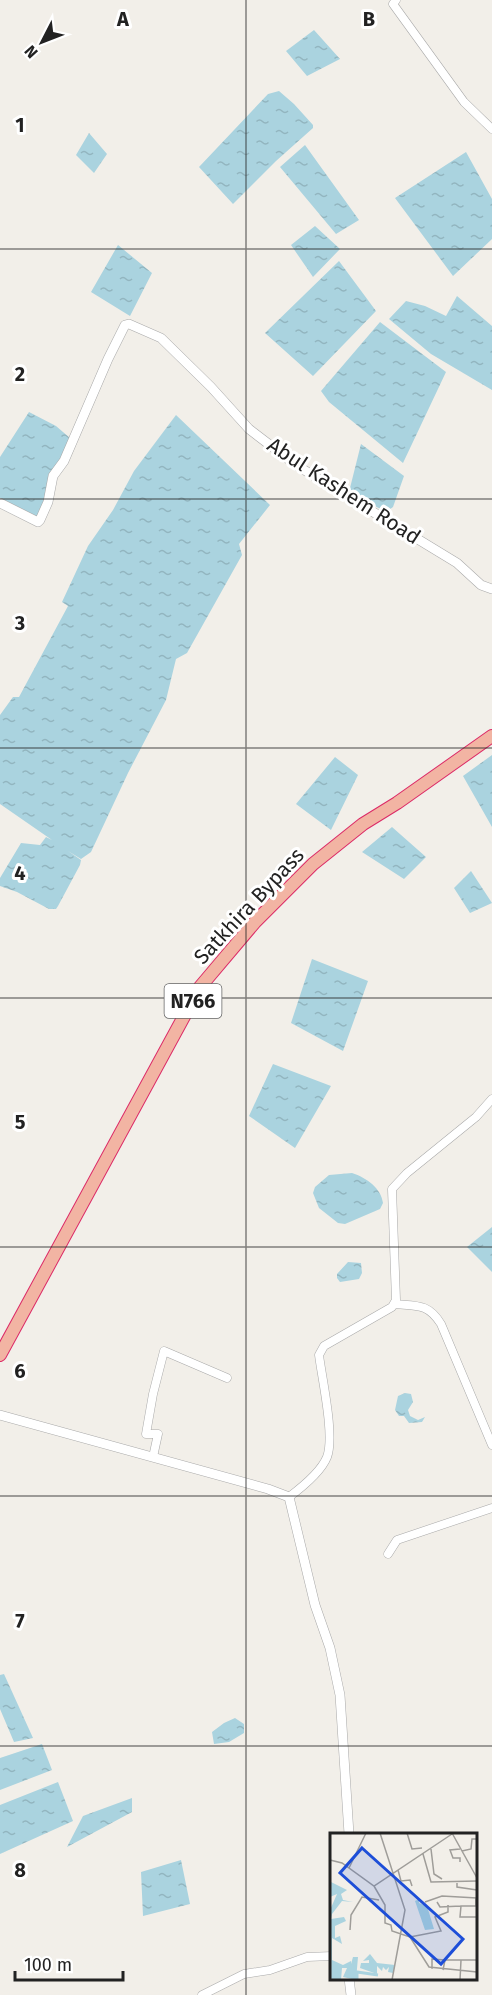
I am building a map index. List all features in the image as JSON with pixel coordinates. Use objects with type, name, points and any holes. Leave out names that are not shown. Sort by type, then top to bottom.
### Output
[{"type":"highway","name":"Satkhira Bypass","points":[[0,1355],[200,987],[255,922],[313,864],[363,824],[397,803],[492,736]]},
{"type":"street","points":[[396,0],[393,4],[447,81],[464,102],[492,129]]},
{"type":"street","name":"Abul Kashem Road","points":[[0,503],[38,522],[40,520],[48,502],[53,476],[64,462],[108,359],[125,325],[129,324],[161,338],[211,387],[249,429],[296,465],[457,563],[482,585],[492,589]]},
{"type":"street","points":[[289,1497],[316,1472],[327,1456],[329,1437],[319,1355],[321,1351],[324,1346],[381,1315],[394,1304],[396,1290],[392,1190],[407,1173],[476,1117],[492,1099]]},
{"type":"street","points":[[394,1304],[426,1307],[434,1313],[441,1324],[492,1445]]},
{"type":"street","points":[[153,1457],[158,1434],[146,1434],[164,1351],[227,1378]]},
{"type":"street","points":[[0,1415],[268,1489],[289,1497]]},
{"type":"street","points":[[289,1497],[315,1605],[330,1648],[340,1695],[349,1833]]},
{"type":"street","points":[[388,1554],[397,1540],[492,1508]]},
{"type":"street","points":[[202,1995],[244,1974],[270,1970],[307,1957],[330,1956]]},
{"type":"street","points":[[349,1980],[351,1995]]},
{"type":"water","points":[[314,30],[340,59],[307,76],[286,51]]},
{"type":"water","points":[[279,91],[294,104],[313,125],[313,128],[233,204],[199,167],[268,94]]},
{"type":"water","points":[[89,133],[107,154],[94,173],[76,155]]},
{"type":"water","points":[[305,145],[359,220],[336,234],[280,167]]},
{"type":"water","points":[[466,152],[492,199],[492,239],[453,276],[395,198]]},
{"type":"water","points":[[315,226],[340,249],[313,277],[291,245]]},
{"type":"water","points":[[118,245],[152,273],[130,316],[91,292]]},
{"type":"water","points":[[339,261],[376,311],[313,376],[265,333]]},
{"type":"water","points":[[457,296],[492,326],[492,390],[431,354],[389,319],[406,301],[425,306],[446,316]]},
{"type":"water","points":[[380,322],[446,372],[403,463],[329,402],[321,391]]},
{"type":"water","points":[[29,412],[56,426],[70,438],[37,517],[0,498],[0,457]]},
{"type":"water","points":[[176,415],[270,505],[239,544],[242,555],[187,653],[176,659],[166,700],[91,852],[81,859],[68,851],[81,860],[80,865],[56,909],[49,909],[0,886],[0,878],[21,843],[40,845],[46,837],[52,840],[0,804],[0,715],[13,697],[19,697],[68,606],[62,602],[88,546],[113,510],[134,471]]},
{"type":"water","points":[[361,444],[404,476],[393,507],[386,512],[349,492]]},
{"type":"water","points":[[492,755],[492,827],[463,776]]},
{"type":"water","points":[[335,757],[358,775],[331,830],[296,804]]},
{"type":"water","points":[[392,827],[426,857],[404,879],[362,852]]},
{"type":"water","points":[[471,871],[492,903],[470,913],[454,888]]},
{"type":"water","points":[[312,959],[368,981],[343,1051],[291,1023]]},
{"type":"water","points":[[273,1064],[331,1086],[295,1148],[249,1116]]},
{"type":"water","points":[[352,1173],[372,1184],[383,1203],[380,1209],[345,1224],[338,1223],[319,1208],[313,1193],[315,1187],[329,1175]]},
{"type":"water","points":[[492,1227],[492,1272],[467,1247]]},
{"type":"water","points":[[348,1262],[361,1263],[362,1273],[359,1279],[340,1282],[337,1274]]},
{"type":"water","points":[[405,1393],[411,1394],[413,1402],[408,1410],[410,1416],[418,1420],[425,1417],[422,1422],[409,1423],[395,1410],[398,1396]]},
{"type":"water","points":[[4,1674],[33,1738],[14,1742],[0,1709],[0,1675]]},
{"type":"water","points":[[235,1718],[244,1724],[244,1733],[229,1742],[214,1744],[212,1732]]},
{"type":"water","points":[[42,1744],[52,1770],[0,1790],[0,1758]]},
{"type":"water","points":[[58,1782],[73,1821],[0,1854],[0,1805]]},
{"type":"water","points":[[132,1798],[132,1812],[67,1847],[83,1816]]},
{"type":"water","points":[[181,1860],[190,1904],[143,1916],[141,1872]]}]
